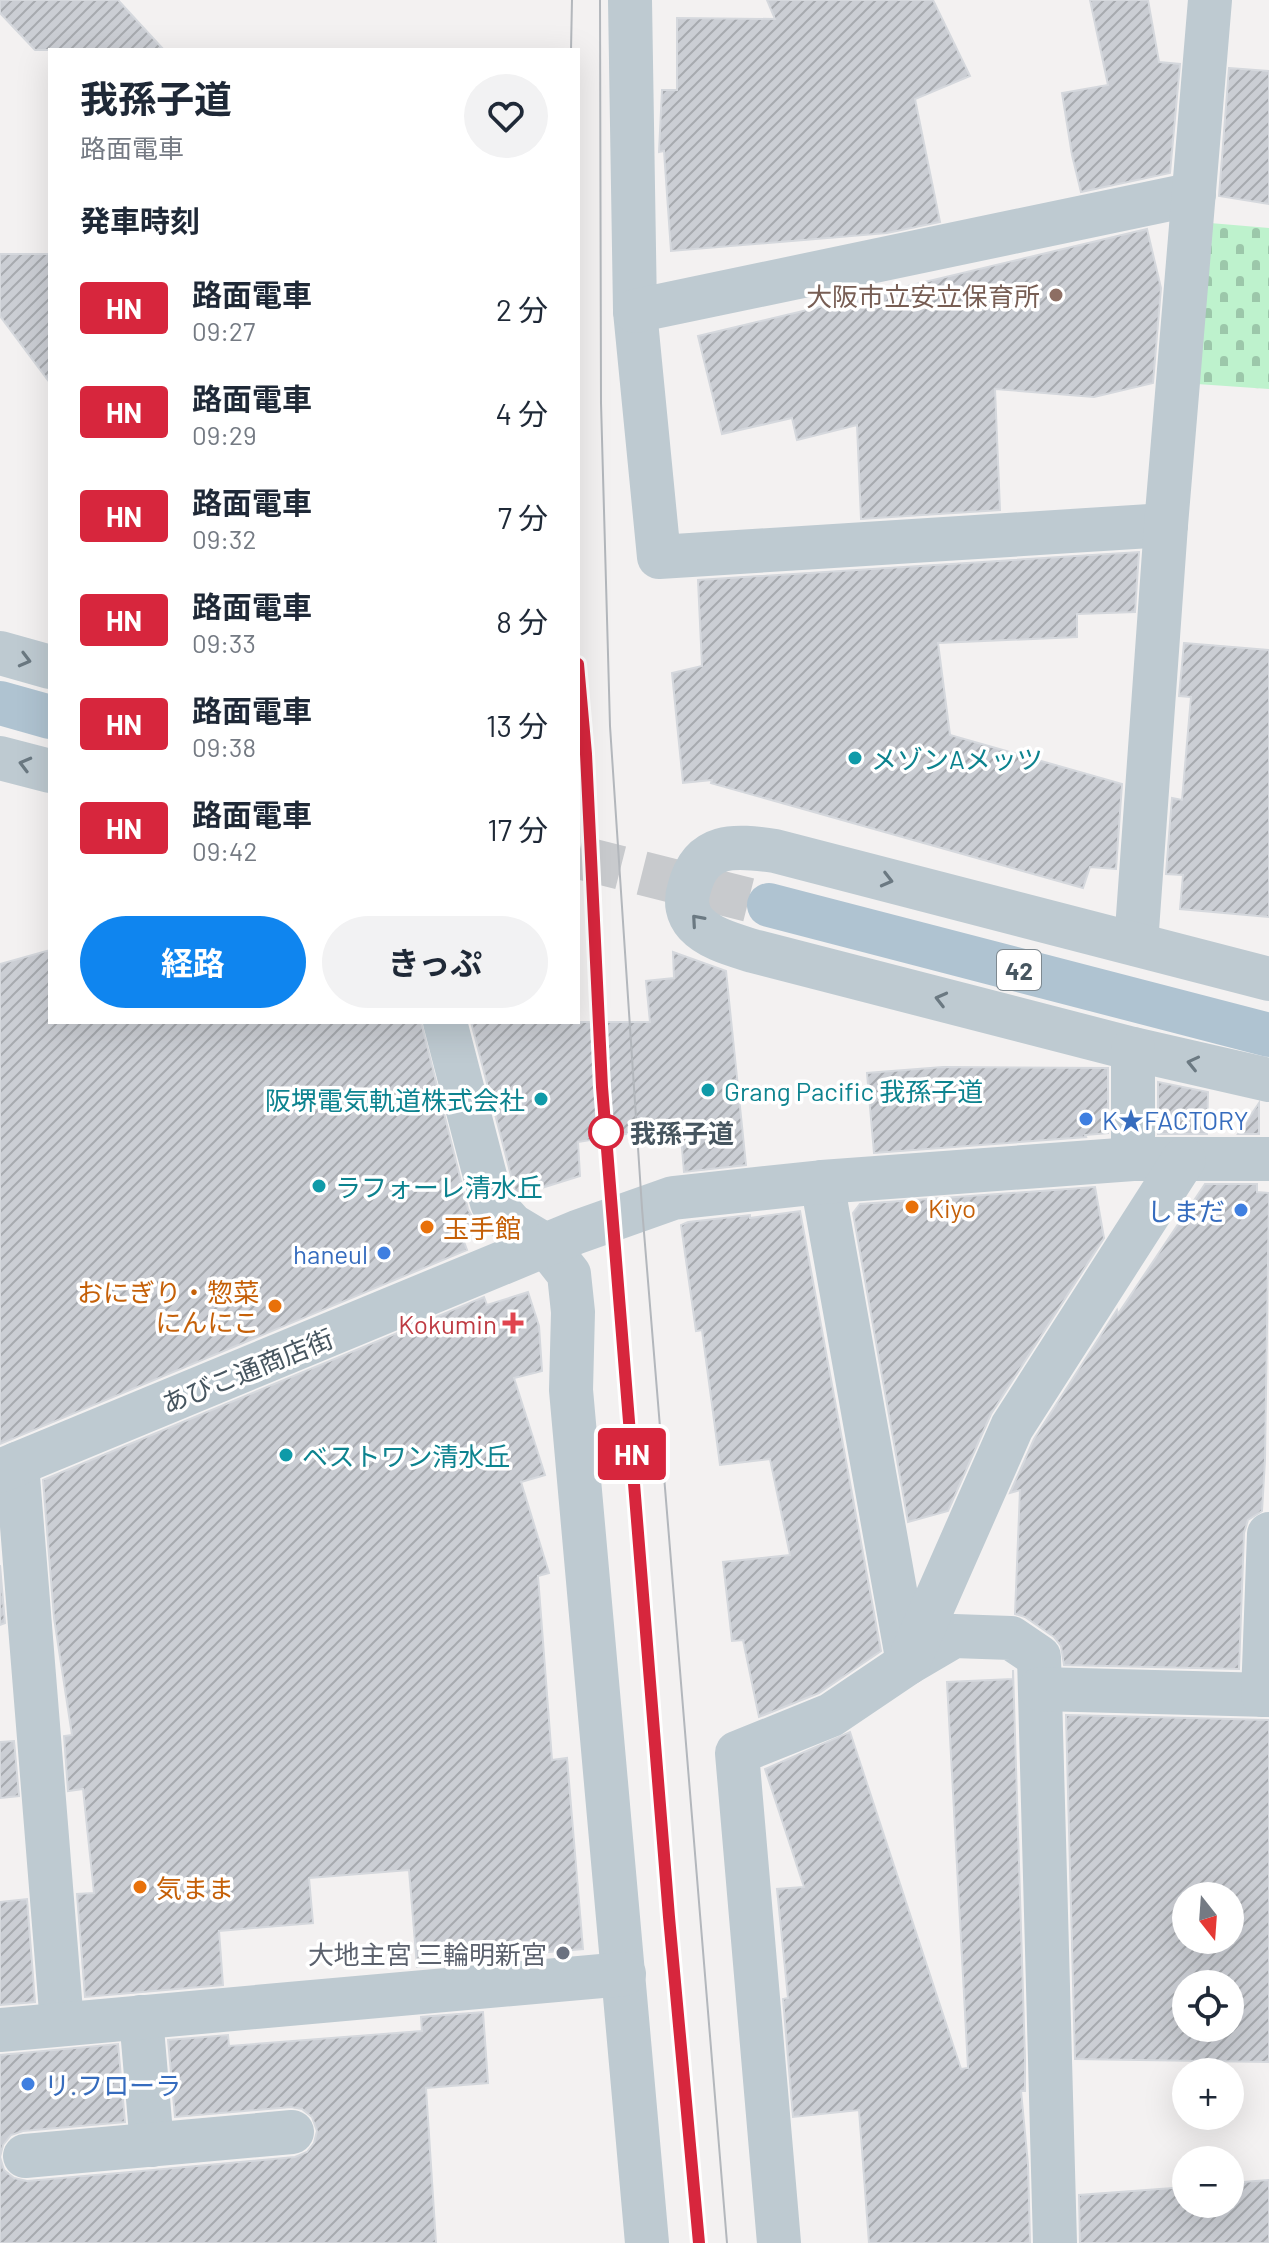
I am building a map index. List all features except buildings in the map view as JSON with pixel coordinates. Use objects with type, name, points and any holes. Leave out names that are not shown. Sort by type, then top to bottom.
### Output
[{"type":"main road","points":[[0,703],[48,716]]},
{"type":"main road","name":"42","points":[[769,905],[1269,1035]]},
{"type":"street","points":[[630,0],[635,311],[659,557],[1166,525]]},
{"type":"street","points":[[1136,944],[1166,525],[1210,0]]},
{"type":"street","points":[[635,311],[1194,194]]},
{"type":"street","points":[[0,653],[48,666]]},
{"type":"street","points":[[0,758],[48,770]]},
{"type":"street","points":[[1269,979],[775,851],[741,846],[712,853],[694,871],[687,895],[688,912],[697,925],[721,940],[768,955],[1133,1049],[1269,1080]]},
{"type":"street","points":[[446,1024],[492,1203],[512,1225],[547,1246],[569,1274],[573,1312],[571,1390],[647,2243]]},
{"type":"street","points":[[1133,1049],[1133,1159]]},
{"type":"street","name":"あびこ通商店街","points":[[8,1467],[577,1232],[658,1202],[822,1182],[1133,1159],[1269,1159]]},
{"type":"street","points":[[908,1663],[1012,1427],[1184,1159]]},
{"type":"street","points":[[822,1182],[908,1663]]},
{"type":"street","points":[[8,1467],[62,2024]]},
{"type":"street","points":[[1040,1689],[1266,1695],[1269,1534]]},
{"type":"street","points":[[779,2243],[737,1753],[831,1715],[954,1636],[1011,1638],[1039,1657],[1055,2243]]},
{"type":"street","points":[[0,2030],[624,1974]]},
{"type":"street","points":[[141,2017],[152,2145]]},
{"type":"street","points":[[25,2156],[292,2132]]},
{"type":"green space","points":[[1210,223],[1269,228],[1269,389],[1197,384]]},
{"type":"tunnel","points":[[580,858],[769,905]]},
{"type":"tram line","points":[[571,48],[572,0]]},
{"type":"tram line","points":[[600,0],[601,403],[610,726],[642,1208],[727,2243]]},
{"type":"tram line","name":"HN","points":[[580,686],[602,1087],[669,1917],[699,2243]]},
{"type":"tram line","points":[[580,687],[602,1087],[669,1917],[699,2243]]},
{"type":"place","name":"大阪市立安立保育所","points":[[1056,295]]},
{"type":"place","name":"メゾンAメッツ","points":[[855,758]]},
{"type":"place","name":"Grang Pacific 我孫子道","points":[[708,1090]]},
{"type":"place","name":"阪堺電気軌道株式会社","points":[[541,1099]]},
{"type":"place","name":"K★FACTORY","points":[[1086,1119]]},
{"type":"place","name":"我孫子道","points":[[606,1132]]},
{"type":"place","name":"ラフォーレ清水丘","points":[[319,1186]]},
{"type":"place","name":"Kiyo","points":[[912,1207]]},
{"type":"place","name":"しまだ","points":[[1241,1210]]},
{"type":"place","name":"玉手館","points":[[427,1227]]},
{"type":"place","name":"haneul","points":[[384,1253]]},
{"type":"place","name":"おにぎり・惣菜 にんにこ","points":[[275,1306]]},
{"type":"place","name":"Kokumin","points":[[513,1323]]},
{"type":"place","name":"ベストワン清水丘","points":[[286,1455]]},
{"type":"place","name":"気まま","points":[[140,1887]]},
{"type":"place","name":"大地主宮 三輪明新宮","points":[[563,1953]]},
{"type":"place","name":"リ.フローラ","points":[[28,2084]]}]
